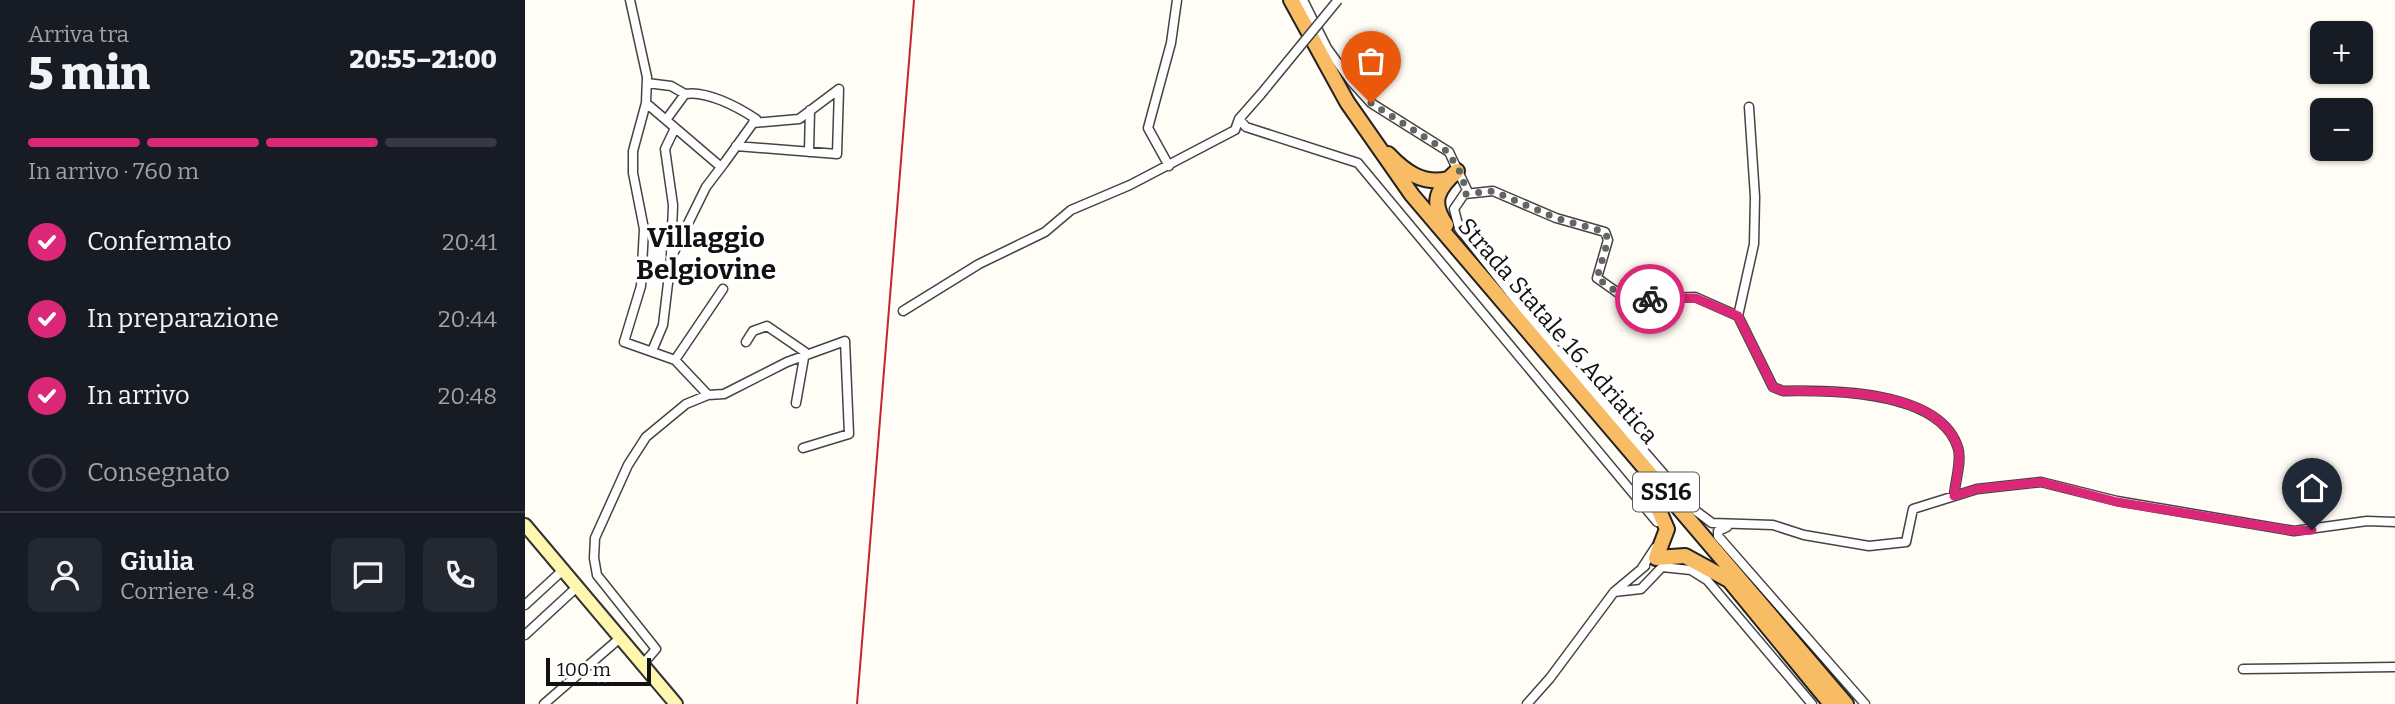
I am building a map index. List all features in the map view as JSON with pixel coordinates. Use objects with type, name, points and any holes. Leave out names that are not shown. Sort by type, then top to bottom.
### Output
[{"type":"highway","name":"Strada Statale 16 Adriatica","points":[[1281,0],[1334,99],[1393,185],[1831,704]]},
{"type":"highway","name":"Strada Statale 16 Adriatica","points":[[1291,0],[1326,69],[1360,124],[1405,187],[1846,704]]},
{"type":"highway","points":[[1360,124],[1398,164],[1418,177],[1428,181],[1452,175]]},
{"type":"highway","points":[[1452,175],[1436,200],[1437,212],[1484,281]]},
{"type":"highway","name":"SS16","points":[[1647,484],[1662,510],[1667,529],[1656,558],[1685,556],[1729,580]]},
{"type":"main road","points":[[525,525],[676,704]]},
{"type":"street","points":[[630,0],[645,54],[647,83],[646,103],[633,151],[633,173],[643,229],[641,286],[624,342],[629,346],[675,360],[708,395]]},
{"type":"street","points":[[1169,166],[1148,128],[1171,43],[1177,0]]},
{"type":"street","points":[[1303,0],[1327,48],[1364,96],[1410,130],[1438,143],[1448,152],[1452,175],[1466,183],[1465,194],[1454,209],[1459,229],[1545,337],[1696,511],[1712,523],[1731,526],[1773,525],[1804,535],[1869,546],[1906,542],[1913,509],[1977,489],[2041,482],[2117,502],[2294,531],[2367,521],[2395,522]]},
{"type":"street","points":[[903,311],[979,264],[1045,232],[1071,210],[1169,166],[1235,130],[1239,119],[1338,0]]},
{"type":"street","points":[[647,83],[671,86],[685,94],[693,93],[732,106],[756,119],[706,187],[671,258]]},
{"type":"street","points":[[737,146],[837,154],[839,89],[799,119],[753,123]]},
{"type":"street","points":[[666,120],[685,94]]},
{"type":"street","points":[[646,103],[721,167]]},
{"type":"street","points":[[1749,107],[1755,197],[1754,244],[1738,316],[1773,387],[1783,391],[1849,390],[1903,403],[1929,415],[1953,436],[1959,452],[1954,496]]},
{"type":"street","points":[[809,152],[810,110]]},
{"type":"street","points":[[1239,119],[1246,127],[1358,163],[1656,517],[1658,541],[1642,568]]},
{"type":"street","points":[[652,351],[663,325],[671,258],[673,205],[665,149],[675,128]]},
{"type":"street","points":[[1465,194],[1493,191],[1556,218],[1605,232],[1608,240],[1597,278],[1628,300],[1695,298],[1738,316]]},
{"type":"street","points":[[675,360],[723,289]]},
{"type":"street","points":[[746,342],[753,331],[768,326],[805,352],[796,403]]},
{"type":"street","points":[[643,664],[656,649],[597,575],[595,538],[615,490],[646,438],[686,404],[708,395],[724,394],[740,388],[763,372],[845,341],[849,434],[803,448]]},
{"type":"street","points":[[1731,526],[1718,531],[1718,536],[1865,704]]},
{"type":"street","points":[[1527,704],[1550,678],[1614,592],[1656,558]]},
{"type":"street","points":[[1614,592],[1641,589],[1662,567],[1691,570],[1707,580],[1812,704]]},
{"type":"street","points":[[525,605],[563,570]]},
{"type":"street","points":[[525,635],[577,587]]},
{"type":"street","points":[[544,704],[620,638]]},
{"type":"street","points":[[2243,669],[2395,667]]},
{"type":"railway","points":[[857,704],[914,0]]},
{"type":"way so far","points":[[1371,103],[1410,130],[1438,143],[1448,152],[1463,177],[1467,190],[1465,194],[1493,191],[1556,218],[1605,232],[1608,240],[1597,278],[1628,300],[1650,299]]},
{"type":"district","name":"Villaggio Belgiovine","points":[[706,253]]},
{"type":"route","points":[[1650,299],[1695,298],[1738,316],[1773,387],[1783,391],[1849,390],[1903,403],[1929,415],[1953,436],[1959,452],[1954,496],[1977,489],[2041,482],[2117,502],[2294,531],[2312,530]]}]
